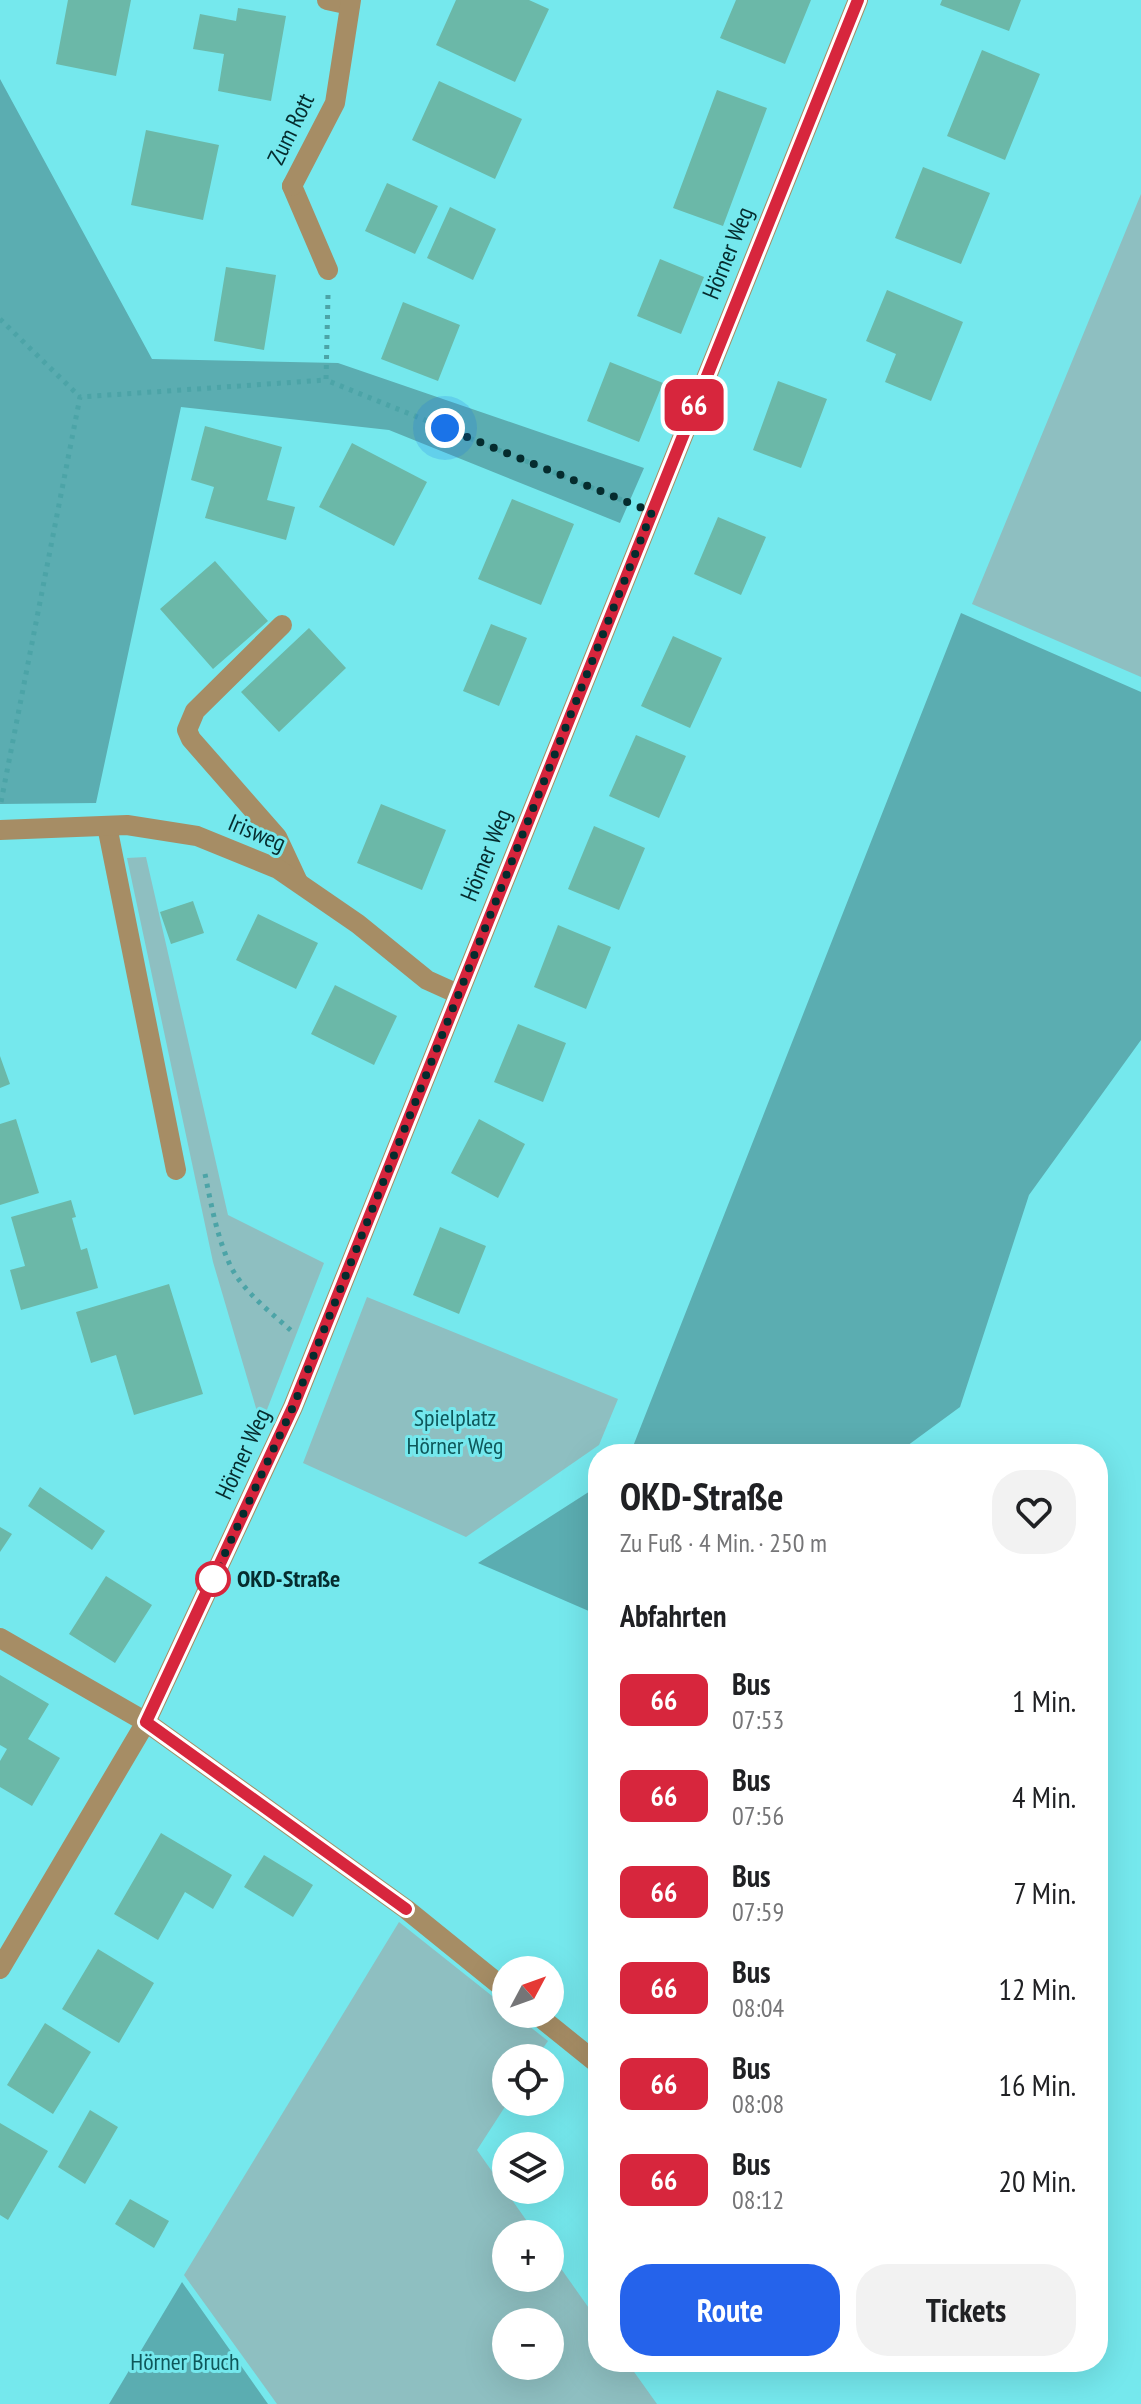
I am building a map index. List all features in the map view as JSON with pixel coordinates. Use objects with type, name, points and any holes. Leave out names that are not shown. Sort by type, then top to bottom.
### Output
[{"type":"street","points":[[327,0],[351,3]]},
{"type":"street","name":"Hörner Weg","points":[[0,1969],[146,1722],[253,1496],[315,1351],[858,0]]},
{"type":"street","name":"Zum Rott","points":[[328,270],[292,186],[335,103],[351,3]]},
{"type":"street","points":[[282,625],[195,711],[187,730],[191,739],[277,837],[298,882]]},
{"type":"street","name":"Irisweg","points":[[0,830],[127,825],[197,836],[278,869],[358,924],[427,980],[458,994]]},
{"type":"street","points":[[107,826],[176,1170]]},
{"type":"street","points":[[0,1638],[146,1722],[406,1909],[492,1979]]},
{"type":"street","points":[[553,2028],[588,2056]]},
{"type":"path","points":[[326,380],[328,270]]},
{"type":"path","points":[[0,319],[80,397],[326,380],[652,512]]},
{"type":"path","points":[[0,809],[80,397]]},
{"type":"path","points":[[204,1173],[214,1218],[231,1267],[260,1303],[315,1351]]},
{"type":"green space","points":[[0,79],[152,359],[338,363],[644,468],[620,523],[389,430],[181,407],[96,803],[0,804]]},
{"type":"green space","points":[[1141,194],[1141,677],[972,604]]},
{"type":"green space","points":[[961,613],[1141,692],[1141,1040],[1029,1195],[960,1407],[910,1444],[634,1444]]},
{"type":"green space","points":[[146,857],[228,1215],[324,1263],[261,1425],[213,1262],[127,858]]},
{"type":"green space","name":"Spielplatz Hörner Weg","points":[[367,1297],[618,1399],[599,1444],[588,1444],[588,1453],[466,1537],[303,1463]]},
{"type":"green space","points":[[588,1492],[588,1611],[478,1563]]},
{"type":"green space","points":[[399,1922],[492,1996],[492,2028],[532,2028],[548,2041],[546,2044],[492,2044],[492,2116],[499,2116],[477,2150],[492,2171],[492,2204],[515,2204],[526,2220],[492,2220],[492,2292],[564,2292],[564,2273],[588,2307],[588,2372],[634,2372],[657,2404],[277,2404],[184,2275]]},
{"type":"green space","name":"Hörner Bruch","points":[[182,2282],[268,2404],[109,2404]]},
{"type":"building","points":[[68,0],[131,0],[116,76],[56,64]]},
{"type":"building","points":[[456,0],[529,0],[549,9],[515,82],[436,45]]},
{"type":"building","points":[[736,0],[811,0],[785,64],[720,38]]},
{"type":"building","points":[[942,0],[1021,0],[1009,31],[940,5]]},
{"type":"building","points":[[238,8],[286,16],[271,101],[218,91],[224,54],[193,49],[200,14],[236,21]]},
{"type":"building","points":[[982,50],[1040,74],[1005,160],[947,136]]},
{"type":"building","points":[[439,81],[522,119],[495,179],[412,140]]},
{"type":"building","points":[[717,90],[767,108],[723,226],[673,208]]},
{"type":"building","points":[[146,130],[219,145],[203,220],[131,205]]},
{"type":"building","points":[[923,167],[990,193],[961,264],[895,238]]},
{"type":"building","points":[[387,183],[438,206],[415,254],[365,231]]},
{"type":"building","points":[[450,207],[496,229],[473,280],[427,258]]},
{"type":"building","points":[[660,259],[704,277],[681,334],[637,316]]},
{"type":"building","points":[[226,267],[276,275],[264,350],[214,341]]},
{"type":"building","points":[[887,290],[963,322],[931,401],[885,382],[896,354],[866,341]]},
{"type":"building","points":[[403,302],[460,325],[438,381],[381,359]]},
{"type":"building","points":[[610,362],[663,383],[639,442],[587,421]]},
{"type":"building","points":[[778,381],[827,399],[801,468],[753,450]]},
{"type":"building","points":[[205,426],[282,447],[267,500],[295,507],[286,540],[205,518],[214,487],[191,480]]},
{"type":"building","points":[[352,443],[427,482],[394,546],[319,507]]},
{"type":"building","points":[[512,499],[574,524],[541,605],[478,579]]},
{"type":"building","points":[[718,517],[766,537],[741,595],[694,574]]},
{"type":"building","points":[[215,561],[268,621],[213,669],[160,609]]},
{"type":"building","points":[[491,624],[527,638],[499,706],[463,691]]},
{"type":"building","points":[[309,628],[346,668],[279,732],[241,692]]},
{"type":"building","points":[[673,636],[722,658],[690,728],[641,706]]},
{"type":"building","points":[[636,735],[686,756],[659,818],[609,796]]},
{"type":"building","points":[[381,804],[446,830],[422,890],[357,863]]},
{"type":"building","points":[[594,826],[645,848],[619,910],[568,889]]},
{"type":"building","points":[[193,901],[204,933],[171,944],[160,912]]},
{"type":"building","points":[[258,914],[318,943],[296,989],[236,960]]},
{"type":"building","points":[[558,925],[611,947],[586,1009],[534,987]]},
{"type":"building","points":[[335,985],[397,1016],[374,1065],[311,1034]]},
{"type":"building","points":[[518,1024],[566,1043],[543,1102],[494,1082]]},
{"type":"building","points":[[0,1056],[10,1084],[0,1088]]},
{"type":"building","points":[[16,1119],[39,1193],[0,1205],[0,1124]]},
{"type":"building","points":[[479,1119],[525,1144],[498,1198],[451,1173]]},
{"type":"building","points":[[71,1200],[76,1217],[72,1218],[81,1250],[87,1248],[98,1288],[21,1310],[10,1270],[25,1266],[11,1217]]},
{"type":"building","points":[[440,1227],[486,1246],[459,1314],[413,1295]]},
{"type":"building","points":[[169,1284],[203,1394],[134,1415],[116,1355],[91,1363],[76,1312]]},
{"type":"building","points":[[40,1487],[105,1531],[92,1550],[28,1506]]},
{"type":"building","points":[[0,1527],[12,1534],[0,1552]]},
{"type":"building","points":[[106,1576],[152,1605],[115,1663],[69,1634]]},
{"type":"building","points":[[0,1675],[49,1704],[28,1739],[60,1758],[32,1806],[0,1787],[0,1761],[7,1749],[0,1745]]},
{"type":"building","points":[[161,1833],[232,1875],[213,1909],[185,1892],[158,1940],[114,1914]]},
{"type":"building","points":[[264,1855],[313,1885],[293,1917],[244,1887]]},
{"type":"building","points":[[98,1949],[154,1983],[119,2043],[62,2009]]},
{"type":"building","points":[[45,2023],[91,2052],[53,2114],[7,2085]]},
{"type":"building","points":[[90,2110],[118,2127],[85,2184],[58,2167]]},
{"type":"building","points":[[0,2123],[48,2151],[8,2220],[0,2215]]},
{"type":"building","points":[[130,2199],[169,2221],[154,2248],[115,2224]]},
{"type":"bus line","name":"66","points":[[406,1909],[146,1722],[293,1407],[858,0]]},
{"type":"place","name":"OKD-Straße","points":[[213,1579]]},
{"type":"route","points":[[213,1579],[293,1407],[652,512],[445,428]]}]
